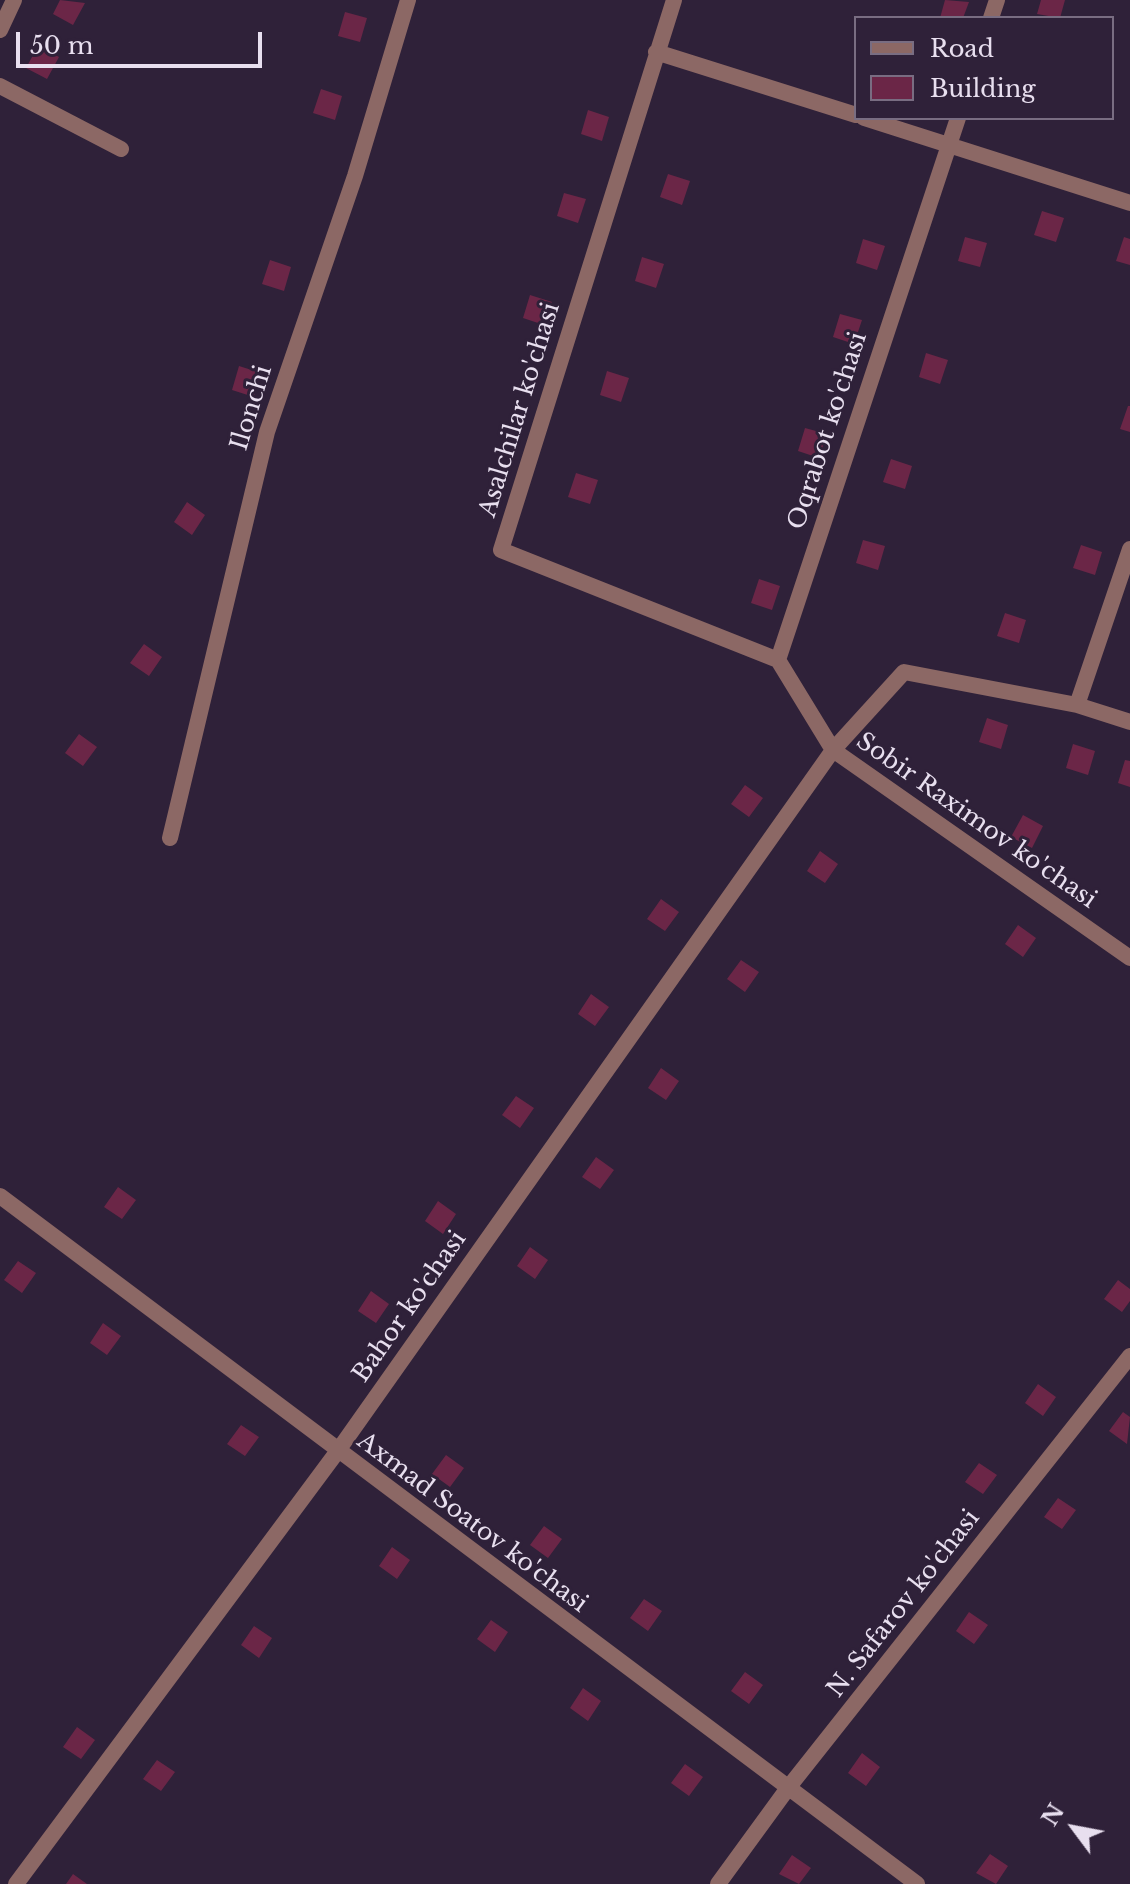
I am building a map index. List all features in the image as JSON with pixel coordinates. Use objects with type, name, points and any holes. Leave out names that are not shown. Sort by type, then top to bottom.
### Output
[{"type":"street","points":[[0,30],[14,0]]},
{"type":"street","name":"Ilonchi","points":[[170,838],[267,432],[355,176],[408,0]]},
{"type":"street","name":"Asalchilar ko'chasi","points":[[674,0],[501,550],[778,660]]},
{"type":"street","points":[[656,52],[854,114]]},
{"type":"street","points":[[0,86],[121,149]]},
{"type":"street","points":[[870,120],[1130,203]]},
{"type":"street","name":"Oqrabot ko'chasi","points":[[778,660],[957,120]]},
{"type":"street","points":[[1130,549],[1077,705],[1130,722]]},
{"type":"street","points":[[778,660],[833,750]]},
{"type":"street","name":"Bahor ko'chasi","points":[[16,1884],[337,1452],[833,750],[904,672],[1077,705]]},
{"type":"street","name":"Sobir Raximov ko'chasi","points":[[833,750],[1130,958]]},
{"type":"street","name":"Axmad Soatov ko'chasi","points":[[0,1196],[337,1452],[917,1884]]},
{"type":"street","name":"N. Safarov ko'chasi","points":[[718,1884],[788,1788],[1130,1356]]},
{"type":"building","points":[[60,0],[85,3],[73,25],[53,14]]},
{"type":"building","points":[[945,0],[969,2],[964,16],[941,16]]},
{"type":"building","points":[[1041,0],[1065,0],[1061,16],[1037,14]]},
{"type":"building","points":[[345,12],[367,18],[360,42],[338,36]]},
{"type":"building","points":[[38,46],[59,57],[47,79],[26,68]]},
{"type":"building","points":[[321,89],[342,96],[335,120],[313,113]]},
{"type":"building","points":[[588,110],[609,117],[602,141],[581,134]]},
{"type":"building","points":[[668,174],[690,181],[682,205],[660,197]]},
{"type":"building","points":[[564,193],[586,199],[578,223],[557,216]]},
{"type":"building","points":[[1042,211],[1064,218],[1056,242],[1034,235]]},
{"type":"building","points":[[965,237],[987,243],[980,267],[958,261]]},
{"type":"building","points":[[1124,237],[1130,239],[1130,265],[1116,261]]},
{"type":"building","points":[[863,239],[885,246],[877,270],[856,263]]},
{"type":"building","points":[[642,257],[664,264],[656,288],[635,281]]},
{"type":"building","points":[[270,260],[291,267],[284,291],[262,284]]},
{"type":"building","points":[[530,295],[552,302],[544,325],[523,318]]},
{"type":"building","points":[[840,314],[862,320],[854,344],[833,337]]},
{"type":"building","points":[[926,353],[948,360],[940,384],[919,377]]},
{"type":"building","points":[[239,366],[261,373],[254,397],[232,390]]},
{"type":"building","points":[[607,371],[629,378],[621,402],[600,395]]},
{"type":"building","points":[[1130,406],[1130,432],[1120,429]]},
{"type":"building","points":[[805,428],[827,434],[819,458],[798,451]]},
{"type":"building","points":[[891,459],[912,466],[905,489],[883,482]]},
{"type":"building","points":[[576,473],[598,480],[590,504],[568,497]]},
{"type":"building","points":[[187,502],[205,515],[192,535],[174,522]]},
{"type":"building","points":[[863,540],[885,546],[878,570],[856,563]]},
{"type":"building","points":[[1081,545],[1102,552],[1095,575],[1073,568]]},
{"type":"building","points":[[759,579],[780,586],[772,610],[751,603]]},
{"type":"building","points":[[1005,613],[1026,620],[1019,643],[997,636]]},
{"type":"building","points":[[144,644],[162,657],[149,676],[130,663]]},
{"type":"building","points":[[987,718],[1008,725],[1001,749],[979,742]]},
{"type":"building","points":[[79,734],[97,747],[83,766],[65,753]]},
{"type":"building","points":[[1073,744],[1095,751],[1088,775],[1066,768]]},
{"type":"building","points":[[1125,760],[1130,761],[1130,787],[1118,783]]},
{"type":"building","points":[[745,785],[763,798],[749,817],[731,804]]},
{"type":"building","points":[[1023,815],[1043,826],[1032,848],[1011,837]]},
{"type":"building","points":[[820,851],[838,864],[825,883],[807,871]]},
{"type":"building","points":[[661,899],[679,912],[665,931],[647,919]]},
{"type":"building","points":[[1018,925],[1036,938],[1023,957],[1005,944]]},
{"type":"building","points":[[741,960],[759,972],[745,992],[727,979]]},
{"type":"building","points":[[591,994],[609,1007],[595,1026],[578,1014]]},
{"type":"building","points":[[661,1068],[679,1081],[666,1100],[648,1088]]},
{"type":"building","points":[[516,1096],[534,1108],[520,1128],[502,1115]]},
{"type":"building","points":[[596,1157],[614,1170],[600,1189],[582,1177]]},
{"type":"building","points":[[118,1187],[136,1200],[122,1219],[104,1207]]},
{"type":"building","points":[[438,1201],[456,1214],[443,1234],[425,1221]]},
{"type":"building","points":[[530,1247],[548,1260],[535,1279],[517,1266]]},
{"type":"building","points":[[18,1261],[36,1273],[22,1293],[4,1280]]},
{"type":"building","points":[[1118,1280],[1130,1289],[1130,1301],[1122,1312],[1104,1299]]},
{"type":"building","points":[[371,1291],[389,1304],[376,1323],[358,1311]]},
{"type":"building","points":[[103,1323],[121,1336],[107,1355],[90,1343]]},
{"type":"building","points":[[1038,1384],[1056,1397],[1043,1416],[1025,1403]]},
{"type":"building","points":[[1123,1412],[1130,1417],[1127,1444],[1109,1431]]},
{"type":"building","points":[[241,1425],[259,1437],[245,1456],[227,1444]]},
{"type":"building","points":[[446,1455],[464,1468],[450,1487],[432,1474]]},
{"type":"building","points":[[979,1463],[997,1475],[983,1494],[965,1482]]},
{"type":"building","points":[[1058,1498],[1076,1510],[1062,1529],[1044,1517]]},
{"type":"building","points":[[544,1526],[562,1539],[548,1558],[530,1545]]},
{"type":"building","points":[[392,1547],[410,1560],[397,1579],[379,1566]]},
{"type":"building","points":[[644,1599],[662,1611],[648,1631],[630,1618]]},
{"type":"building","points":[[969,1612],[988,1625],[974,1644],[956,1631]]},
{"type":"building","points":[[491,1620],[508,1632],[495,1652],[477,1639]]},
{"type":"building","points":[[254,1626],[272,1638],[259,1658],[241,1645]]},
{"type":"building","points":[[745,1672],[763,1685],[749,1704],[731,1691]]},
{"type":"building","points":[[583,1688],[601,1701],[588,1721],[570,1708]]},
{"type":"building","points":[[77,1727],[95,1740],[81,1759],[63,1747]]},
{"type":"building","points":[[862,1753],[880,1767],[866,1786],[848,1773]]},
{"type":"building","points":[[157,1760],[175,1772],[161,1791],[143,1779]]},
{"type":"building","points":[[685,1764],[703,1777],[689,1796],[671,1783]]},
{"type":"building","points":[[990,1854],[1008,1866],[996,1884],[976,1873]]},
{"type":"building","points":[[792,1855],[811,1868],[799,1884],[779,1874]]},
{"type":"building","points":[[73,1874],[87,1884],[66,1884]]}]
